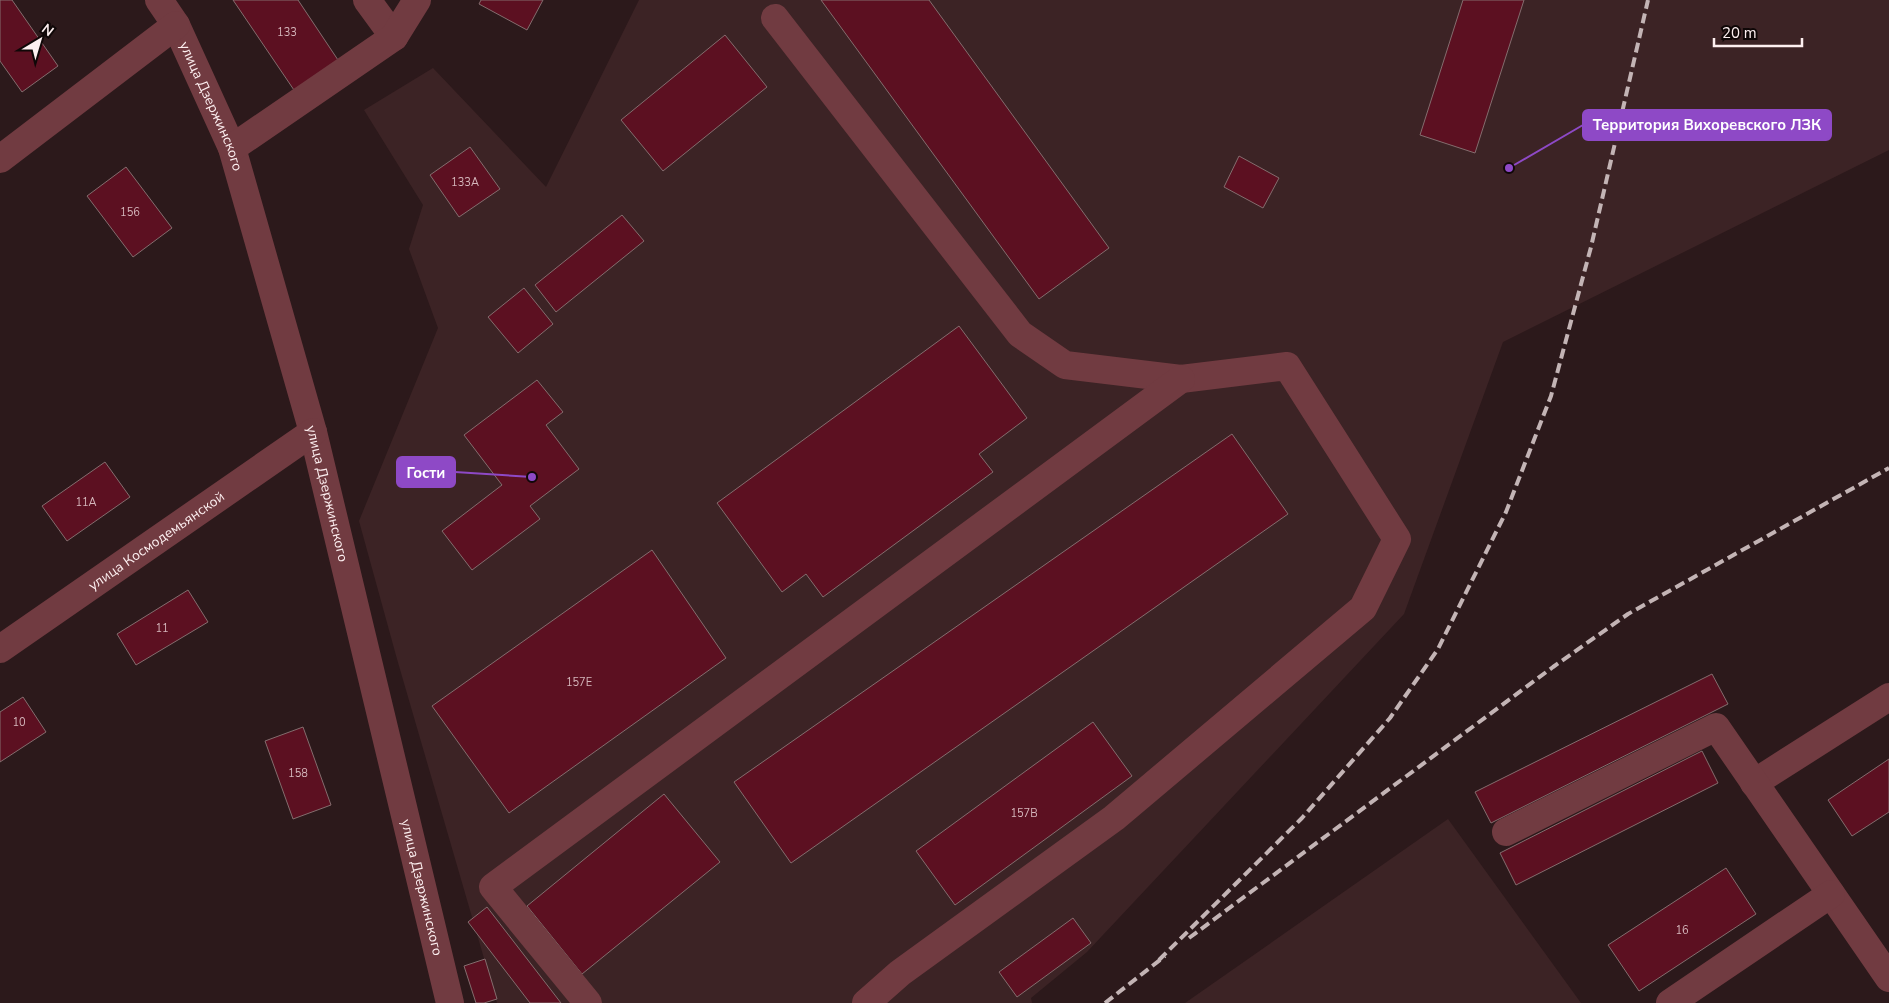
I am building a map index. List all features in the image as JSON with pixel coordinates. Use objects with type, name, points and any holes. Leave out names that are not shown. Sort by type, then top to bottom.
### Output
[{"type":"street","name":"улица Дзержинского","points":[[159,0],[176,25],[232,148],[313,432],[450,1003]]},
{"type":"street","points":[[367,0],[394,37]]},
{"type":"street","points":[[232,148],[394,37],[417,0]]},
{"type":"street","points":[[774,18],[1020,334],[1065,365],[1181,379],[1287,366],[1397,539],[1363,608],[1114,818],[900,973],[866,1003]]},
{"type":"street","points":[[0,159],[176,25]]},
{"type":"street","points":[[588,1003],[494,887],[1181,379]]},
{"type":"street","name":"улица Космодемьянской","points":[[0,649],[313,432]]},
{"type":"street","points":[[1754,783],[1889,697]]},
{"type":"street","points":[[1506,832],[1716,727],[1889,978]]},
{"type":"street","points":[[1670,1003],[1831,894]]},
{"type":"shaded area","points":[[639,0],[1889,0],[1889,150],[1503,342],[1404,614],[1087,952],[1031,998],[1032,1003],[497,1003],[359,521],[438,328],[409,249],[423,205],[364,110],[433,68],[546,187]]},
{"type":"shaded area","points":[[1448,819],[1581,1003],[1185,1003]]},
{"type":"building","points":[[0,0],[12,0],[58,66],[22,92],[0,61]]},
{"type":"building","points":[[233,0],[298,0],[340,63],[296,93]]},
{"type":"building","points":[[481,0],[543,0],[527,30],[479,4]]},
{"type":"building","points":[[821,0],[929,0],[1109,248],[1039,299]]},
{"type":"building","points":[[1463,0],[1524,0],[1475,153],[1420,135]]},
{"type":"building","points":[[725,35],[767,87],[663,171],[621,120]]},
{"type":"building","points":[[470,147],[500,189],[459,217],[430,175]]},
{"type":"building","points":[[1239,156],[1279,178],[1263,208],[1224,187]]},
{"type":"building","points":[[126,167],[172,228],[133,257],[87,196]]},
{"type":"building","points":[[622,215],[644,241],[556,312],[535,285]]},
{"type":"building","points":[[524,288],[553,324],[518,353],[488,317]]},
{"type":"building","points":[[959,326],[1027,418],[979,454],[993,472],[823,597],[806,574],[782,592],[717,503]]},
{"type":"building","points":[[537,380],[563,412],[546,425],[579,469],[530,506],[540,519],[472,570],[442,531],[502,485],[464,435]]},
{"type":"building","points":[[1232,434],[1288,514],[791,863],[734,782]]},
{"type":"building","points":[[105,462],[130,497],[67,541],[42,506]]},
{"type":"building","points":[[652,550],[726,658],[509,813],[432,706]]},
{"type":"building","points":[[188,590],[208,622],[136,665],[117,634]]},
{"type":"building","points":[[1712,674],[1728,704],[1491,823],[1475,792]]},
{"type":"building","points":[[23,697],[46,732],[0,762],[0,712]]},
{"type":"building","points":[[1093,722],[1132,776],[955,905],[916,851]]},
{"type":"building","points":[[303,727],[331,805],[293,819],[265,741]]},
{"type":"building","points":[[1702,751],[1718,783],[1516,885],[1500,853]]},
{"type":"building","points":[[1889,759],[1889,812],[1852,836],[1828,800]]},
{"type":"building","points":[[664,794],[720,862],[582,974],[527,906]]},
{"type":"building","points":[[1726,868],[1756,914],[1639,991],[1608,945]]},
{"type":"building","points":[[487,907],[561,1003],[530,1003],[468,922]]},
{"type":"building","points":[[1073,918],[1091,943],[1017,997],[999,972]]},
{"type":"building","points":[[485,959],[497,999],[476,1003],[464,966]]},
{"type":"railway","points":[[1159,960],[1302,818],[1390,718],[1438,649],[1506,512],[1551,396],[1591,247],[1648,0]]},
{"type":"railway","points":[[1189,938],[1553,667],[1628,614],[1889,468]]},
{"type":"railway","points":[[1105,1003],[1165,956]]},
{"type":"place","name":"Территория Вихоревского ЛЗК","points":[[1509,168]]},
{"type":"place","name":"Гости","points":[[532,477]]}]
